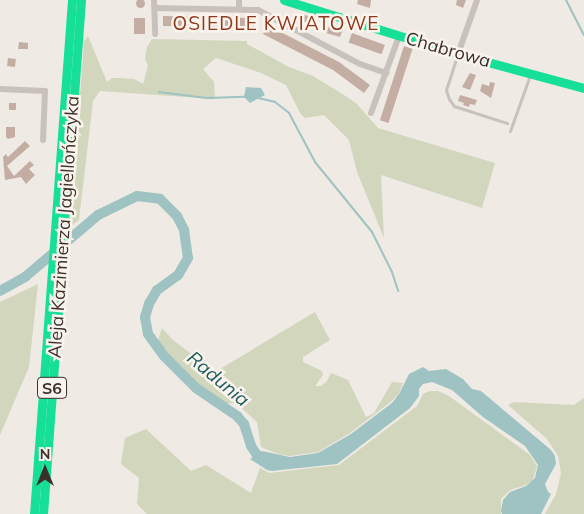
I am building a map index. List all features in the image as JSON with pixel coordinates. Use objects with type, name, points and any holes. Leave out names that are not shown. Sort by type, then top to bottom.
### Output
[{"type":"main road","name":"Aleja Kazimierza Jagiellończyka","points":[[34,514],[52,270],[59,230],[70,98],[72,0]]},
{"type":"main road","name":"Aleja Kazimierza Jagiellończyka","points":[[70,84],[81,0]]},
{"type":"main road","name":"Chabrowa","points":[[284,0],[458,54],[584,88]]},
{"type":"main road","name":"Aleja Kazimierza Jagiellończyka","points":[[42,514],[61,263],[59,230]]},
{"type":"street","points":[[154,0],[155,34]]},
{"type":"street","points":[[239,0],[239,9]]},
{"type":"street","points":[[458,54],[476,0]]},
{"type":"street","points":[[155,8],[258,10],[360,64],[386,73]]},
{"type":"street","points":[[371,113],[399,36]]},
{"type":"street","points":[[0,89],[45,91],[43,140]]},
{"type":"lane","points":[[458,54],[446,90],[449,99],[454,106],[507,123]]},
{"type":"lane","points":[[510,131],[531,73]]},
{"type":"green space","points":[[88,36],[107,82],[112,78],[120,78],[134,79],[143,84],[148,66],[145,59],[147,47],[152,39],[247,41],[247,44],[289,67],[313,76],[341,93],[356,103],[378,128],[495,163],[482,208],[381,175],[384,238],[357,172],[349,140],[324,115],[305,118],[300,113],[286,85],[261,73],[216,58],[203,69],[214,82],[215,99],[100,91],[93,101],[79,220],[70,227],[84,42]]},
{"type":"green space","points":[[38,284],[29,367],[0,435],[0,302]]},
{"type":"green space","points":[[315,312],[330,340],[303,357],[303,362],[322,371],[323,375],[315,386],[321,386],[327,381],[331,373],[348,380],[366,417],[374,413],[392,382],[403,383],[398,395],[388,404],[350,433],[318,452],[290,456],[278,454],[261,447],[257,422],[236,403],[220,404],[196,388],[156,347],[162,328],[173,340],[215,372]]},
{"type":"green space","points":[[430,391],[438,391],[449,396],[530,455],[537,466],[533,480],[526,485],[510,490],[501,499],[501,514],[147,514],[137,504],[139,478],[121,464],[125,438],[146,429],[191,471],[206,465],[251,493],[260,468],[269,473],[339,465],[417,406],[423,394]]},
{"type":"green space","points":[[584,398],[584,514],[545,514],[556,494],[561,473],[558,456],[547,439],[508,405],[514,402],[574,405]]},
{"type":"water","points":[[246,87],[261,88],[265,95],[250,103],[244,97]]},
{"type":"water","points":[[423,367],[429,371],[446,369],[463,379],[472,389],[481,391],[551,450],[555,456],[556,464],[545,484],[548,492],[551,494],[541,514],[502,514],[501,511],[503,500],[510,492],[526,486],[535,478],[538,465],[525,446],[483,417],[452,390],[432,382],[423,384],[419,389],[419,396],[410,408],[337,464],[272,471],[267,470],[250,459],[262,451],[290,457],[318,453],[351,434],[392,403],[409,374]]},
{"type":"building","points":[[140,-2],[145,3],[140,8],[135,3]]},
{"type":"building","points":[[358,0],[371,0],[370,8],[357,4]]},
{"type":"building","points":[[457,0],[466,0],[463,8],[456,5]]},
{"type":"building","points":[[300,13],[316,19],[313,27],[297,20]]},
{"type":"building","points":[[163,16],[252,18],[254,19],[254,27],[163,26]]},
{"type":"building","points":[[134,18],[145,18],[145,34],[134,34]]},
{"type":"building","points":[[330,24],[343,29],[340,37],[326,33]]},
{"type":"building","points":[[267,25],[339,62],[370,85],[364,93],[333,70],[263,34]]},
{"type":"building","points":[[352,33],[385,45],[381,54],[349,42]]},
{"type":"building","points":[[19,42],[28,43],[28,49],[18,49]]},
{"type":"building","points":[[404,46],[413,49],[388,123],[380,120]]},
{"type":"building","points":[[8,58],[16,59],[15,67],[7,66]]},
{"type":"building","points":[[470,73],[476,75],[470,90],[462,87]]},
{"type":"building","points":[[490,82],[495,83],[491,98],[480,91],[482,84],[489,86]]},
{"type":"building","points":[[460,95],[477,100],[475,105],[470,104],[469,107],[463,105],[464,103],[458,101]]},
{"type":"building","points":[[9,103],[16,103],[16,110],[9,110]]},
{"type":"building","points":[[6,127],[15,127],[15,137],[8,139],[6,137]]},
{"type":"building","points":[[25,141],[30,146],[7,166],[14,176],[30,161],[34,165],[29,169],[35,175],[26,184],[21,177],[5,180],[3,157],[6,154],[8,157]]},
{"type":"waterway","points":[[566,0],[584,35]]},
{"type":"waterway","points":[[159,92],[207,98],[244,97]]},
{"type":"waterway","points":[[258,98],[275,102],[289,113],[315,162],[372,232],[392,272],[398,291]]},
{"type":"waterway","name":"Radunia","points":[[0,291],[25,277],[98,215],[137,196],[160,199],[177,216],[184,230],[188,258],[178,275],[157,290],[149,304],[145,317],[148,334],[164,356],[196,388],[237,416],[244,424],[251,446],[257,455],[267,461]]},
{"type":"traffic: fast","points":[[34,514],[72,0]]},
{"type":"traffic: fast","points":[[43,514],[81,0]]},
{"type":"traffic: fast","points":[[284,0],[458,54],[584,88]]},
{"type":"district","name":"OSIEDLE KWIATOWE","points":[[276,24]]}]
